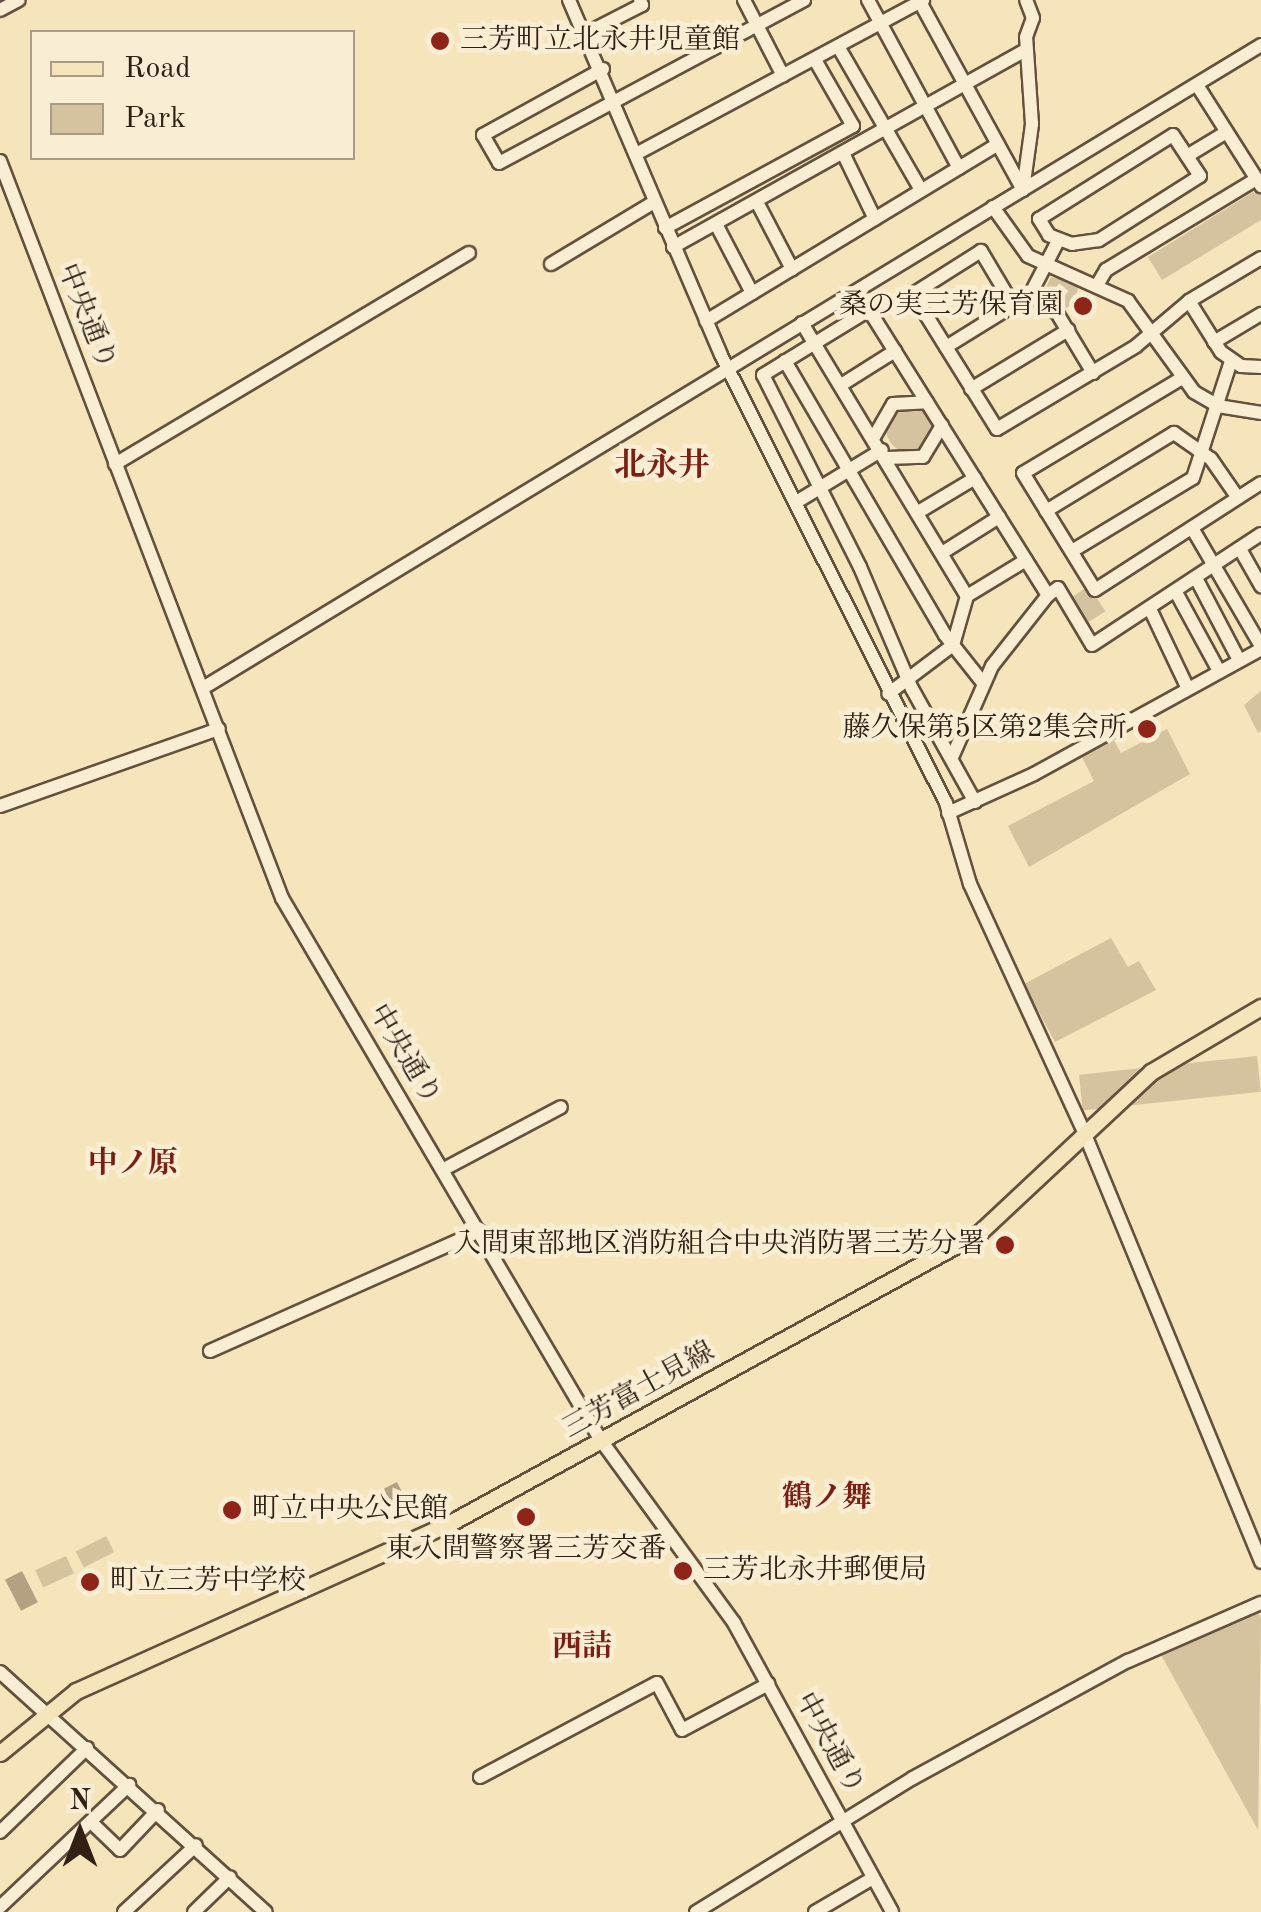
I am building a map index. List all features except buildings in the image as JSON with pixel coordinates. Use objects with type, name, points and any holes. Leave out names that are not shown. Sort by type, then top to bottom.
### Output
[{"type":"main road","name":"三芳富士見線","points":[[0,1754],[44,1712],[76,1691],[435,1530],[980,1232],[1151,1072],[1261,1006]]},
{"type":"street","points":[[0,10],[19,0]]},
{"type":"street","points":[[569,0],[617,100],[654,202],[706,322],[798,501],[948,812],[970,884],[1084,1132],[1258,1545],[1261,1562]]},
{"type":"street","points":[[585,34],[640,0]]},
{"type":"street","points":[[744,0],[783,76]]},
{"type":"street","points":[[603,69],[483,134],[499,163],[804,0]]},
{"type":"street","points":[[868,0],[959,168]]},
{"type":"street","points":[[1022,190],[1032,124],[1026,50],[1033,18],[1026,0]]},
{"type":"street","points":[[636,154],[922,1],[1022,190]]},
{"type":"street","points":[[202,688],[1261,45]]},
{"type":"street","points":[[839,48],[921,190]]},
{"type":"street","points":[[673,247],[887,132],[1026,50]]},
{"type":"street","points":[[665,228],[852,126],[816,60]]},
{"type":"street","points":[[1099,282],[1106,270],[1258,183],[1197,84]]},
{"type":"street","points":[[1186,156],[1225,133]]},
{"type":"street","points":[[1173,136],[1200,176],[1099,240],[1058,241],[1040,218],[1173,136]]},
{"type":"street","points":[[706,322],[998,144]]},
{"type":"street","points":[[844,155],[875,220]]},
{"type":"street","name":"中央通り","points":[[0,161],[282,898],[600,1440],[734,1623],[892,1912]]},
{"type":"street","points":[[552,264],[654,202]]},
{"type":"street","points":[[757,202],[792,269]]},
{"type":"street","points":[[993,208],[1013,241],[1047,266],[1099,282],[1128,300],[1182,378],[1218,406],[1261,413]]},
{"type":"street","points":[[716,224],[752,292]]},
{"type":"street","points":[[946,347],[1030,295],[1058,241]]},
{"type":"street","points":[[1013,304],[981,252],[913,294],[997,430],[1093,373],[1189,301],[1261,258]]},
{"type":"street","points":[[115,464],[470,253]]},
{"type":"street","points":[[1030,295],[1057,312],[1093,373]]},
{"type":"street","points":[[1189,301],[1214,342],[1231,361],[1261,367]]},
{"type":"street","points":[[975,802],[954,755],[909,680],[820,487],[763,375],[870,310],[1048,595]]},
{"type":"street","points":[[1214,342],[1261,314]]},
{"type":"street","points":[[802,323],[945,551],[967,596],[953,644],[888,694]]},
{"type":"street","points":[[971,389],[1068,330]]},
{"type":"street","points":[[841,385],[895,350]]},
{"type":"street","points":[[1072,551],[1193,478],[1231,361]]},
{"type":"street","points":[[786,362],[953,644],[983,684]]},
{"type":"street","points":[[1182,378],[1023,473],[1096,590],[1261,483]]},
{"type":"street","points":[[798,501],[880,448],[893,404],[927,402]]},
{"type":"street","points":[[880,448],[923,456],[942,425]]},
{"type":"street","points":[[1046,511],[1174,433],[1202,452],[1238,498]]},
{"type":"street","points":[[920,511],[974,478]]},
{"type":"street","points":[[945,551],[999,517]]},
{"type":"street","points":[[948,812],[975,802],[1261,648],[1192,528]]},
{"type":"street","points":[[954,755],[983,684],[1005,645],[1048,595],[1058,588],[1092,645],[1152,611],[1261,534]]},
{"type":"street","points":[[1240,549],[1261,586]]},
{"type":"street","points":[[967,596],[1026,560]]},
{"type":"street","points":[[1197,580],[1240,660]]},
{"type":"street","points":[[1177,594],[1219,671]]},
{"type":"street","points":[[1152,611],[1188,688]]},
{"type":"street","points":[[0,806],[219,729]]},
{"type":"street","points":[[444,1169],[560,1107]]},
{"type":"street","points":[[210,1351],[480,1231]]},
{"type":"street","points":[[696,1912],[843,1822],[1128,1661],[1261,1603]]},
{"type":"street","points":[[0,1672],[158,1810],[266,1912]]},
{"type":"street","points":[[480,1777],[657,1682],[682,1730],[768,1684]]},
{"type":"street","points":[[0,1832],[87,1748]]},
{"type":"street","points":[[0,1907],[128,1784]]},
{"type":"street","points":[[91,1822],[120,1850],[158,1810]]},
{"type":"street","points":[[124,1912],[196,1845]]},
{"type":"street","points":[[194,1912],[230,1878]]},
{"type":"street","points":[[815,1912],[874,1878]]},
{"type":"green space","points":[[1253,192],[1261,194],[1261,220],[1162,280],[1148,257]]},
{"type":"green space","points":[[1051,277],[1079,284],[1074,303],[1061,311],[1041,297]]},
{"type":"green space","points":[[909,406],[925,413],[932,429],[925,445],[909,452],[893,445],[886,429],[893,413]]},
{"type":"green space","points":[[1089,586],[1105,611],[1085,624],[1069,599]]},
{"type":"green space","points":[[1261,691],[1261,731],[1258,733],[1244,705]]},
{"type":"green space","points":[[1167,729],[1190,774],[1029,867],[1008,826],[1094,781],[1080,753],[1112,737],[1121,753]]},
{"type":"green space","points":[[1111,938],[1128,967],[1139,961],[1156,990],[1055,1042],[1024,984]]},
{"type":"green space","points":[[1257,1056],[1261,1092],[1083,1111],[1079,1075]]},
{"type":"green space","points":[[106,1536],[114,1552],[84,1567],[76,1551]]},
{"type":"green space","points":[[66,1556],[74,1573],[43,1588],[35,1570]]},
{"type":"green space","points":[[1258,1610],[1261,1619],[1258,1830],[1160,1653]]},
{"type":"shaded area","points":[[397,1482],[412,1512],[397,1520],[382,1490]]},
{"type":"shaded area","points":[[22,1571],[38,1602],[21,1611],[5,1580]]},
{"type":"place","name":"三芳町立北永井児童館","points":[[440,41]]},
{"type":"place","name":"桑の実三芳保育園","points":[[1083,306]]},
{"type":"place","name":"藤久保第5区第2集会所","points":[[1147,729]]},
{"type":"place","name":"入間東部地区消防組合中央消防署三芳分署","points":[[1005,1245]]},
{"type":"place","name":"町立中央公民館","points":[[232,1510]]},
{"type":"place","name":"東入間警察署三芳交番","points":[[526,1517]]},
{"type":"place","name":"三芳北永井郵便局","points":[[683,1571]]},
{"type":"place","name":"町立三芳中学校","points":[[90,1582]]},
{"type":"district","name":"北永井","points":[[662,467]]},
{"type":"district","name":"中ノ原","points":[[133,1164]]},
{"type":"district","name":"鶴ノ舞","points":[[827,1498]]},
{"type":"district","name":"西詰","points":[[582,1647]]}]
